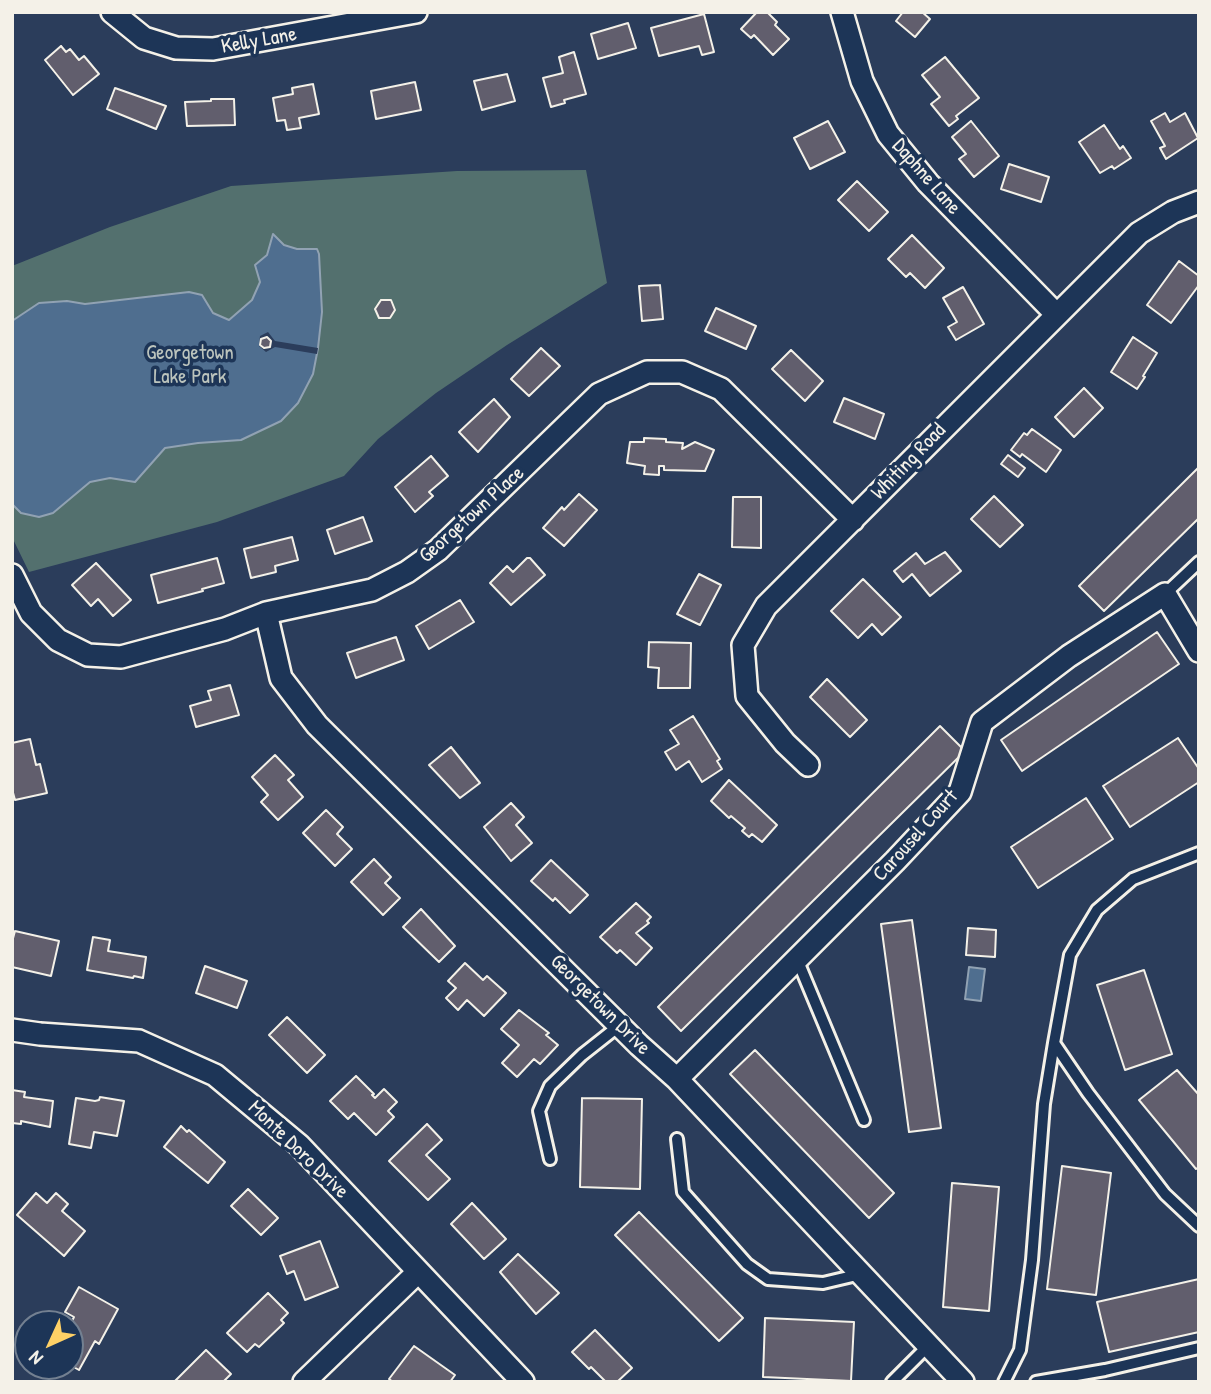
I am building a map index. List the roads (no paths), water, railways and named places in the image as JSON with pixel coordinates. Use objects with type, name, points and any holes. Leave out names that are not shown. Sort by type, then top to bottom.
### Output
[{"type":"street","name":"Kelly Lane","points":[[112,12],[144,38],[176,48],[213,49],[415,12]]},
{"type":"street","name":"Daphne Lane","points":[[842,12],[862,81],[888,134],[928,183],[1056,314]]},
{"type":"street","name":"Whiting Road","points":[[808,765],[785,743],[747,696],[743,645],[766,606],[1139,233],[1173,212],[1199,202]]},
{"type":"street","name":"Georgetown Place","points":[[12,575],[31,612],[58,640],[89,655],[121,657],[225,629],[267,612],[372,590],[407,572],[439,550],[599,394],[647,372],[682,372],[721,389],[853,520]]},
{"type":"street","points":[[1165,594],[1199,651]]},
{"type":"street","name":"Carousel Court","points":[[677,1079],[895,861],[960,792],[982,722],[1069,656],[1165,594]]},
{"type":"street","name":"Georgetown Drive","points":[[267,612],[281,678],[317,725],[677,1079],[963,1382]]},
{"type":"street","name":"Monte Doro Drive","points":[[12,1030],[139,1041],[215,1075],[299,1145],[523,1382]]},
{"type":"street","points":[[304,1382],[418,1272]]},
{"type":"lane","points":[[1165,594],[1199,562]]},
{"type":"lane","points":[[1004,1382],[1020,1350],[1032,1261],[1044,1104],[1070,955],[1097,909],[1133,879],[1199,853]]},
{"type":"lane","points":[[797,959],[864,1120]]},
{"type":"lane","points":[[550,1158],[539,1111],[550,1086],[582,1055],[620,1025]]},
{"type":"lane","points":[[1054,1043],[1088,1093],[1165,1194],[1199,1226]]},
{"type":"lane","points":[[677,1139],[683,1192],[747,1264],[768,1279],[823,1283],[861,1274]]},
{"type":"lane","points":[[892,1382],[929,1345]]},
{"type":"lane","points":[[1036,1382],[1105,1370],[1199,1348]]},
{"type":"water","points":[[273,234],[284,245],[297,249],[317,249],[319,254],[322,312],[318,348],[313,374],[298,403],[281,421],[241,440],[165,448],[135,482],[110,478],[90,482],[53,513],[39,517],[21,513],[12,504],[12,321],[39,303],[67,301],[85,304],[189,292],[202,295],[213,313],[229,320],[252,300],[260,282],[255,265],[267,255]]},
{"type":"water","points":[[969,967],[985,969],[981,1001],[965,999]]},
{"type":"park label","name":"Georgetown Lake Park","points":[[190,365]]}]
